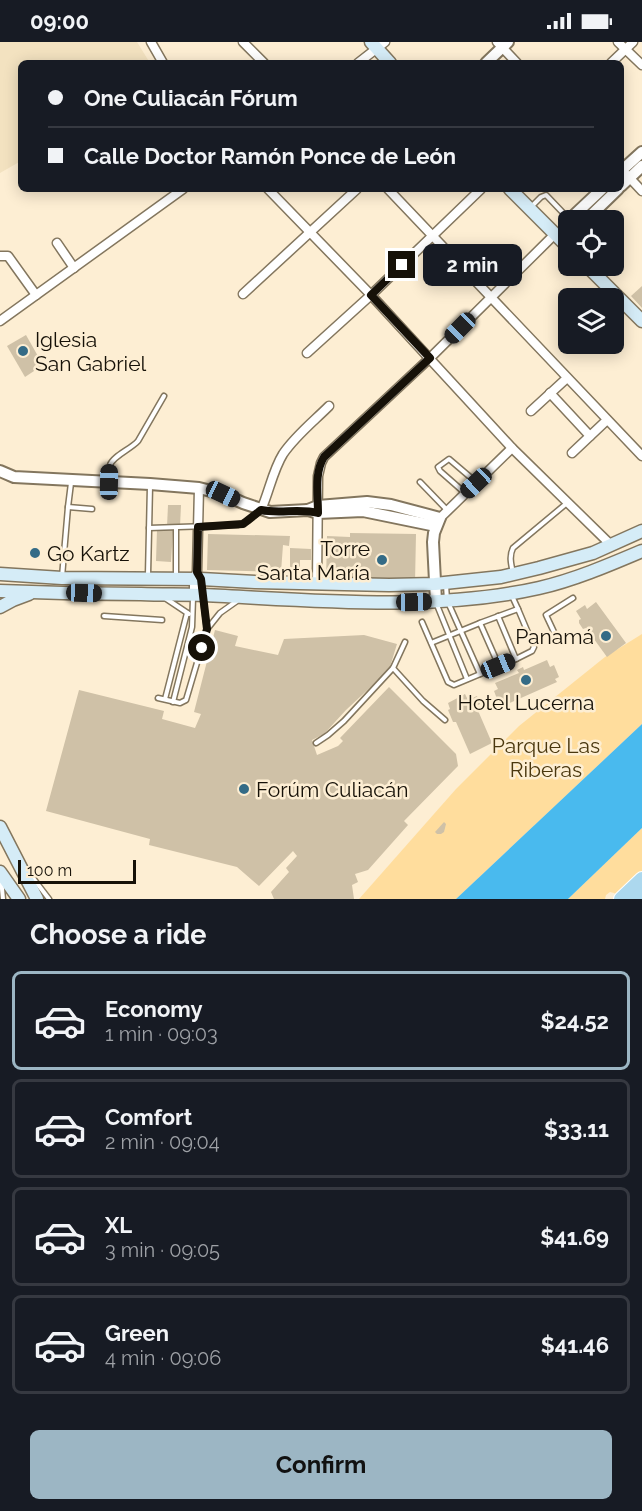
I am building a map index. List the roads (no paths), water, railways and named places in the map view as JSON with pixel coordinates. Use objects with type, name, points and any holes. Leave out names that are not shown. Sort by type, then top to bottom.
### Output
[{"type":"main road","points":[[378,44],[388,60]]},
{"type":"main road","points":[[513,192],[558,235]]},
{"type":"main road","points":[[597,276],[642,321]]},
{"type":"main road","points":[[0,574],[62,578],[176,579],[197,577],[317,583],[441,584],[513,574],[564,561],[611,545],[642,531]]},
{"type":"main road","points":[[0,591],[316,600],[442,601],[512,594],[549,586],[642,551]]},
{"type":"main road","points":[[0,566],[22,575]]},
{"type":"main road","points":[[0,607],[34,593]]},
{"type":"main road","points":[[0,826],[37,899]]},
{"type":"main road","points":[[0,874],[19,899]]},
{"type":"main road","points":[[621,899],[642,879]]},
{"type":"main road","points":[[637,899],[642,894]]},
{"type":"street","points":[[151,42],[161,60]]},
{"type":"street","points":[[243,42],[261,60]]},
{"type":"street","points":[[618,42],[642,65]]},
{"type":"street","points":[[614,60],[633,42]]},
{"type":"street","points":[[361,60],[378,44]]},
{"type":"street","points":[[489,60],[502,44],[515,60]]},
{"type":"street","points":[[624,171],[642,152]]},
{"type":"street","points":[[624,172],[642,166]]},
{"type":"street","points":[[624,173],[642,191]]},
{"type":"street","points":[[0,321],[179,192]]},
{"type":"street","points":[[271,192],[371,295],[512,448],[611,545]]},
{"type":"street","points":[[243,294],[354,192]]},
{"type":"street","points":[[391,192],[642,456]]},
{"type":"street","points":[[307,353],[478,192]]},
{"type":"street","points":[[581,210],[600,192]]},
{"type":"street","points":[[597,210],[616,192]]},
{"type":"street","points":[[57,243],[74,267]]},
{"type":"street","points":[[317,583],[315,510],[319,469],[324,457],[430,358],[490,297],[558,245]]},
{"type":"street","points":[[0,256],[8,256],[36,295]]},
{"type":"street","points":[[531,411],[567,378]]},
{"type":"street","points":[[550,393],[590,436]]},
{"type":"street","points":[[261,510],[283,454],[329,406]]},
{"type":"street","points":[[572,453],[608,420]]},
{"type":"street","points":[[442,601],[433,542],[441,518],[512,448]]},
{"type":"street","points":[[0,471],[14,477],[198,488],[223,494],[261,510],[279,512],[315,510],[441,518]]},
{"type":"street","points":[[198,488],[198,595]]},
{"type":"lane","points":[[529,208],[546,195],[559,210]]},
{"type":"lane","points":[[109,482],[111,462],[138,441],[164,396]]},
{"type":"lane","points":[[465,493],[440,471],[438,467],[445,460],[451,460],[476,483]]},
{"type":"lane","points":[[62,578],[72,481]]},
{"type":"lane","points":[[420,482],[441,518]]},
{"type":"lane","points":[[148,579],[150,484]]},
{"type":"lane","points":[[513,574],[511,559],[513,548],[567,502]]},
{"type":"lane","points":[[68,507],[92,509]]},
{"type":"lane","points":[[149,528],[243,524],[261,510]]},
{"type":"lane","points":[[176,528],[176,579]]},
{"type":"lane","points":[[422,622],[448,682],[454,685],[532,651],[534,647],[512,594]]},
{"type":"lane","points":[[159,595],[193,618]]},
{"type":"lane","points":[[172,702],[198,595]]},
{"type":"lane","points":[[198,595],[207,629]]},
{"type":"lane","points":[[158,698],[172,702],[186,700],[207,629],[225,609],[243,597]]},
{"type":"lane","points":[[554,632],[546,615],[573,598]]},
{"type":"lane","points":[[442,601],[460,631],[480,674]]},
{"type":"lane","points":[[442,601],[449,635],[467,679]]},
{"type":"lane","points":[[431,643],[518,609]]},
{"type":"lane","points":[[165,700],[188,613]]},
{"type":"lane","points":[[104,616],[162,620]]},
{"type":"lane","points":[[498,616],[516,659]]},
{"type":"lane","points":[[480,623],[498,666]]},
{"type":"lane","points":[[316,743],[344,721],[393,668],[405,642]]},
{"type":"lane","points":[[177,655],[184,657]]},
{"type":"lane","points":[[393,668],[423,701],[445,720]]},
{"type":"lane","points":[[17,861],[49,899]]},
{"type":"lane","points":[[0,874],[3,899]]},
{"type":"water","points":[[642,724],[642,828],[568,899],[456,899]]},
{"type":"place","name":"Iglesia San Gabriel","points":[[23,351]]},
{"type":"place","name":"Go Kartz","points":[[35,553]]},
{"type":"place","name":"Torre Santa María","points":[[382,560]]},
{"type":"place","name":"Panamá","points":[[606,636]]},
{"type":"place","name":"Hotel Lucerna","points":[[526,680]]},
{"type":"place","name":"Forúm Culiacán","points":[[244,789]]},
{"type":"park label","name":"Parque Las Riberas","points":[[546,757]]}]
